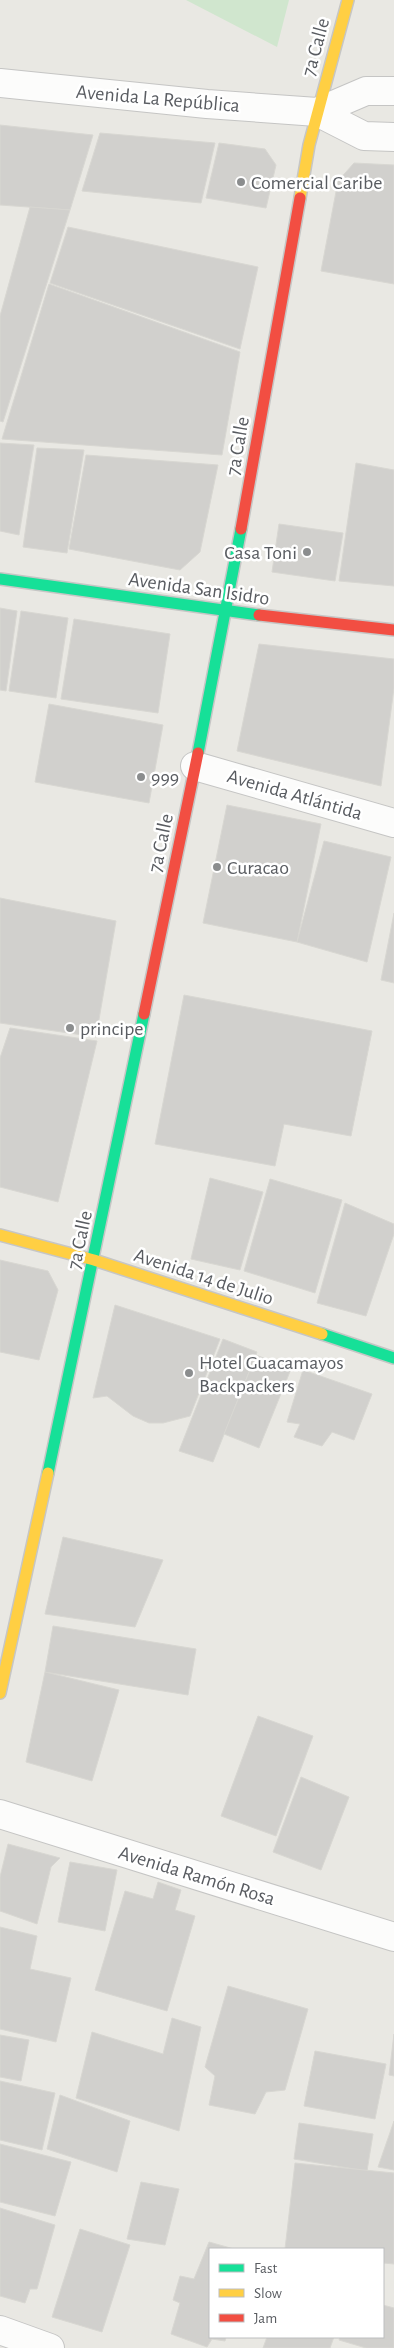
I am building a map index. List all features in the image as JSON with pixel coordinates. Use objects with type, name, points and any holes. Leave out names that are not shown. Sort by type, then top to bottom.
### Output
[{"type":"street","name":"7a Calle","points":[[0,1693],[94,1260],[227,611],[309,145],[348,0]]},
{"type":"street","name":"Avenida La República","points":[[0,83],[207,104],[317,112],[364,136],[394,137]]},
{"type":"street","name":"Avenida La República","points":[[317,112],[366,91],[394,91]]},
{"type":"street","name":"Avenida San Isidro","points":[[0,579],[227,611],[394,630]]},
{"type":"street","name":"Avenida Atlántida","points":[[195,766],[394,823]]},
{"type":"street","name":"Avenida 14 de Julio","points":[[0,1235],[94,1260],[394,1358]]},
{"type":"street","name":"Avenida Ramón Rosa","points":[[0,1814],[394,1937]]},
{"type":"street","points":[[0,2330],[50,2348]]},
{"type":"green space","points":[[186,0],[289,0],[277,47]]},
{"type":"building","points":[[0,125],[93,135],[70,210],[0,205]]},
{"type":"building","points":[[100,133],[215,143],[201,203],[82,191]]},
{"type":"building","name":"Comercial Caribe","points":[[219,143],[265,149],[276,165],[266,208],[206,198]]},
{"type":"building","points":[[354,163],[394,165],[394,284],[321,271],[338,181]]},
{"type":"building","points":[[30,207],[70,210],[3,422],[0,421],[0,316]]},
{"type":"building","points":[[68,227],[258,267],[240,349],[50,283]]},
{"type":"building","points":[[49,284],[240,352],[222,455],[2,439]]},
{"type":"building","points":[[0,443],[34,445],[19,535],[0,531]]},
{"type":"building","points":[[37,448],[84,450],[67,553],[23,547]]},
{"type":"building","points":[[86,455],[218,465],[200,552],[180,570],[69,549]]},
{"type":"building","points":[[356,463],[394,470],[394,586],[339,581]]},
{"type":"building","name":"Casa Toni","points":[[279,524],[343,533],[335,581],[272,572]]},
{"type":"building","points":[[0,608],[17,611],[6,691],[0,690]]},
{"type":"building","points":[[21,611],[68,618],[56,698],[9,691]]},
{"type":"building","points":[[74,619],[170,634],[158,713],[61,699]]},
{"type":"building","points":[[259,644],[394,659],[394,688],[381,786],[237,751]]},
{"type":"building","points":[[49,704],[163,725],[149,803],[35,782]]},
{"type":"building","points":[[227,805],[321,824],[297,942],[203,923]]},
{"type":"building","points":[[324,841],[391,857],[367,962],[297,942]]},
{"type":"building","points":[[0,898],[116,921],[96,1037],[0,1023]]},
{"type":"building","points":[[394,913],[394,983],[381,980]]},
{"type":"building","points":[[184,995],[372,1031],[351,1136],[284,1124],[275,1166],[155,1144]]},
{"type":"building","points":[[10,1028],[97,1041],[58,1202],[0,1187],[0,1058]]},
{"type":"building","points":[[210,1178],[263,1192],[240,1270],[191,1259]]},
{"type":"building","points":[[270,1179],[342,1200],[315,1293],[244,1271]]},
{"type":"building","points":[[345,1203],[394,1224],[394,1234],[366,1316],[317,1303]]},
{"type":"building","points":[[0,1260],[48,1271],[58,1290],[39,1360],[0,1352]]},
{"type":"building","points":[[115,1305],[220,1339],[190,1416],[163,1423],[149,1423],[133,1416],[107,1396],[93,1398]]},
{"type":"building","points":[[223,1339],[257,1352],[213,1462],[179,1451]]},
{"type":"building","points":[[256,1355],[291,1369],[259,1448],[224,1434]]},
{"type":"building","points":[[303,1370],[372,1394],[354,1440],[332,1432],[322,1446],[294,1437],[300,1424],[287,1422]]},
{"type":"building","points":[[63,1537],[163,1560],[135,1627],[45,1614]]},
{"type":"building","points":[[53,1626],[196,1649],[188,1695],[45,1672]]},
{"type":"building","points":[[45,1672],[119,1690],[92,1781],[26,1762]]},
{"type":"building","points":[[258,1716],[313,1736],[276,1836],[221,1816]]},
{"type":"building","points":[[301,1777],[349,1797],[321,1870],[273,1852]]},
{"type":"building","points":[[8,1844],[60,1858],[51,1867],[37,1924],[0,1911],[0,1877]]},
{"type":"building","points":[[70,1862],[117,1870],[105,1931],[58,1922]]},
{"type":"building","points":[[158,1882],[181,1890],[175,1910],[195,1916],[167,2011],[95,1990],[125,1891],[153,1899]]},
{"type":"building","points":[[0,1927],[37,1936],[30,1969],[71,1978],[56,2042],[0,2029]]},
{"type":"building","points":[[228,1986],[308,2009],[285,2090],[266,2092],[255,2114],[209,2105],[215,2076],[205,2067]]},
{"type":"building","points":[[172,2018],[201,2027],[179,2131],[76,2098],[92,2032],[163,2054]]},
{"type":"building","points":[[394,2034],[394,2076],[389,2075]]},
{"type":"building","points":[[0,2035],[29,2040],[21,2081],[0,2077]]},
{"type":"building","points":[[315,2051],[386,2064],[375,2119],[304,2106]]},
{"type":"building","points":[[0,2081],[55,2093],[42,2150],[0,2140]]},
{"type":"building","points":[[60,2095],[130,2121],[117,2172],[47,2149]]},
{"type":"building","points":[[394,2121],[394,2170],[378,2167]]},
{"type":"building","points":[[299,2123],[373,2134],[367,2171],[294,2159]]},
{"type":"building","points":[[0,2144],[71,2162],[55,2216],[0,2202]]},
{"type":"building","points":[[295,2163],[394,2173],[394,2264],[384,2263],[384,2248],[285,2248]]},
{"type":"building","points":[[141,2182],[179,2189],[165,2245],[127,2239]]},
{"type":"building","points":[[0,2208],[55,2225],[37,2289],[30,2289],[25,2303],[0,2296]]},
{"type":"building","points":[[80,2229],[130,2245],[102,2332],[52,2317]]},
{"type":"building","points":[[209,2242],[230,2248],[209,2248],[209,2338],[226,2338],[225,2341],[212,2339],[207,2347],[171,2334],[180,2303],[173,2300],[180,2276],[194,2279]]},
{"type":"building","points":[[384,2305],[394,2308],[394,2348],[366,2348],[339,2340],[340,2338],[384,2338]]},
{"type":"building","points":[[267,2338],[334,2338],[330,2348],[263,2348]]},
{"type":"traffic: fast","points":[[198,753],[241,529]]},
{"type":"traffic: fast","points":[[0,579],[259,615]]},
{"type":"traffic: fast","points":[[48,1473],[144,1014]]},
{"type":"traffic: fast","points":[[322,1334],[394,1358]]},
{"type":"traffic: slow","points":[[300,198],[309,145],[348,0]]},
{"type":"traffic: slow","points":[[0,1235],[94,1260],[322,1334]]},
{"type":"traffic: slow","points":[[0,1693],[48,1473]]},
{"type":"traffic: jam","points":[[241,529],[300,198]]},
{"type":"traffic: jam","points":[[259,615],[394,630]]},
{"type":"traffic: jam","points":[[144,1014],[198,753]]},
{"type":"place","name":"Comercial Caribe","points":[[241,182]]},
{"type":"place","name":"Casa Toni","points":[[307,552]]},
{"type":"place","name":"999","points":[[141,777]]},
{"type":"place","name":"Curacao","points":[[217,867]]},
{"type":"place","name":"principe","points":[[70,1028]]},
{"type":"place","name":"Hotel Guacamayos Backpackers","points":[[189,1373]]}]
